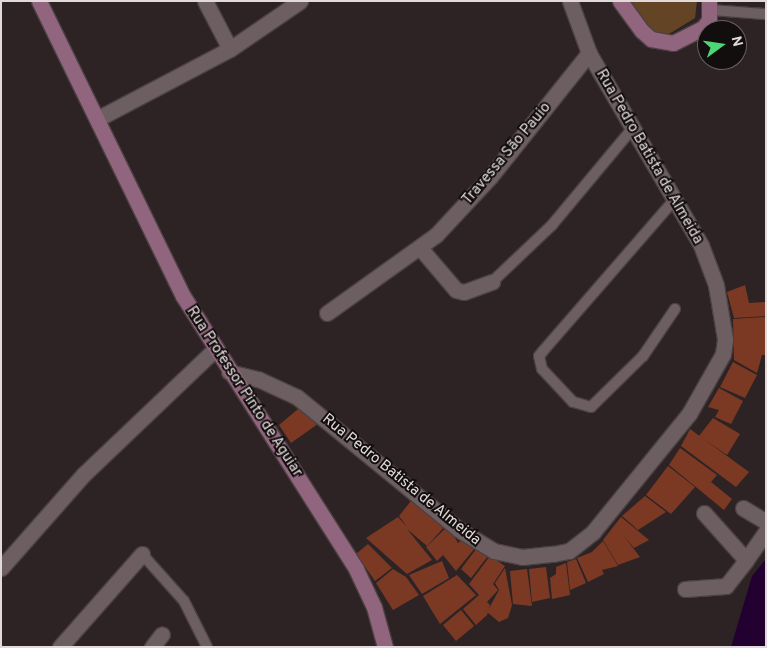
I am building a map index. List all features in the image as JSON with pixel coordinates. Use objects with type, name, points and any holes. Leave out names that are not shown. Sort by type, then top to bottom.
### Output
[{"type":"street","name":"Rua Professor Pinto de Aguiar","points":[[39,1],[183,296],[214,350],[356,569],[374,607],[385,647]]},
{"type":"street","points":[[205,1],[230,50]]},
{"type":"street","points":[[97,119],[230,50],[300,1]]},
{"type":"street","name":"Rua Pedro Batista de Almeida","points":[[229,372],[258,379],[297,398],[479,544],[522,556],[569,550],[593,532],[673,436],[723,354],[724,325],[716,285],[701,245],[589,53],[570,1]]},
{"type":"street","points":[[620,1],[642,31],[662,43],[694,35],[709,20],[710,6]]},
{"type":"street","name":"Travessa São Pauio","points":[[327,313],[421,249],[490,177],[589,53]]},
{"type":"street","points":[[421,249],[456,290],[464,292],[492,282]]},
{"type":"street","points":[[1,568],[84,474],[214,350]]},
{"type":"street","points":[[743,508],[766,522]]},
{"type":"street","points":[[704,513],[746,560]]},
{"type":"street","points":[[685,589],[726,586],[766,531]]},
{"type":"street","points":[[60,647],[142,554]]},
{"type":"street","points":[[152,647],[162,634]]},
{"type":"lane","points":[[710,6],[766,14]]},
{"type":"lane","points":[[492,282],[552,225],[632,129]]},
{"type":"lane","points":[[674,309],[643,356],[588,408],[573,402],[542,369],[539,356],[675,199]]},
{"type":"lane","points":[[142,554],[184,602],[207,647]]},
{"type":"shaded area","points":[[628,1],[697,1],[695,18],[664,37],[644,27]]},
{"type":"shaded area","points":[[766,559],[766,647],[731,647],[752,576]]},
{"type":"building","points":[[745,285],[749,303],[766,302],[766,316],[734,318],[727,292]]},
{"type":"building","points":[[766,317],[766,355],[762,355],[757,373],[734,360],[733,319]]},
{"type":"building","points":[[733,362],[757,375],[745,398],[720,387]]},
{"type":"building","points":[[719,388],[743,401],[731,424],[715,417],[719,410],[708,407]]},
{"type":"building","points":[[304,404],[322,421],[291,443],[279,425]]},
{"type":"building","points":[[713,418],[740,434],[727,455],[699,436]]},
{"type":"building","points":[[690,429],[749,472],[736,487],[681,446]]},
{"type":"building","points":[[680,448],[717,475],[711,482],[732,499],[724,510],[669,465]]},
{"type":"building","points":[[668,466],[695,487],[671,514],[646,495]]},
{"type":"building","points":[[645,496],[666,512],[638,530],[622,516]]},
{"type":"building","points":[[414,497],[446,525],[427,546],[407,529],[432,560],[407,574],[366,538],[398,517],[407,527],[399,516]]},
{"type":"building","points":[[621,517],[649,540],[634,548],[623,535],[640,557],[618,565],[603,540]]},
{"type":"building","points":[[448,526],[458,543],[464,538],[475,548],[456,571],[443,555],[437,561],[426,547]]},
{"type":"building","points":[[603,541],[618,566],[602,570],[604,574],[588,582],[577,558],[592,552]]},
{"type":"building","points":[[368,544],[392,568],[375,581],[356,554]]},
{"type":"building","points":[[477,548],[488,556],[471,578],[461,569]]},
{"type":"building","points":[[490,556],[505,566],[493,584],[498,590],[487,602],[490,605],[487,615],[476,625],[463,609],[479,595],[469,584]]},
{"type":"building","points":[[576,559],[586,583],[570,590],[567,562]]},
{"type":"building","points":[[442,561],[449,578],[422,594],[409,575]]},
{"type":"building","points":[[566,563],[570,595],[552,599],[550,578],[556,574],[556,567]]},
{"type":"building","points":[[546,567],[550,598],[532,602],[529,569]]},
{"type":"building","points":[[505,568],[512,605],[508,618],[499,622],[487,612],[499,590],[495,583]]},
{"type":"building","points":[[393,569],[406,577],[419,595],[393,610],[376,583]]},
{"type":"building","points":[[527,569],[532,606],[513,604],[510,571]]},
{"type":"building","points":[[457,575],[476,595],[440,624],[423,596]]},
{"type":"building","points":[[461,610],[474,626],[456,641],[443,625]]}]
